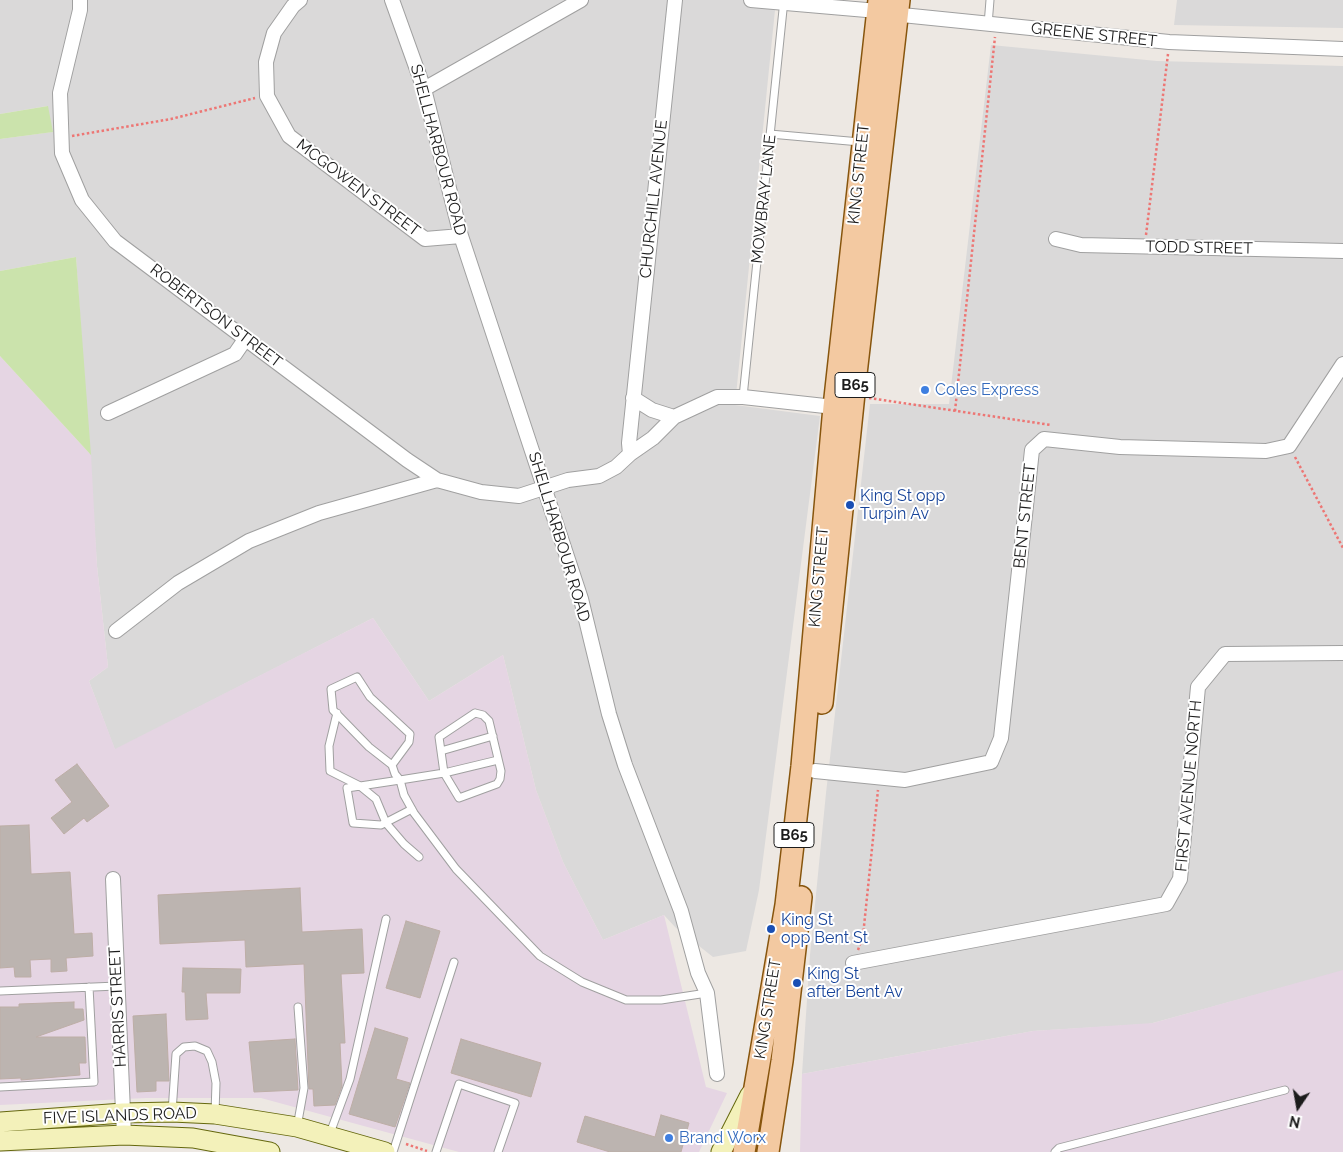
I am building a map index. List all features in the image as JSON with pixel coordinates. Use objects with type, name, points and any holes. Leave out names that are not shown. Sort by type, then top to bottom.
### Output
[{"type":"main road","name":"KING STREET","points":[[744,1152],[786,905],[802,766],[856,141],[872,58],[888,6]]},
{"type":"main road","name":"KING STREET","points":[[768,1152],[782,1061],[815,771],[856,374],[888,6]]},
{"type":"main road","points":[[721,1152],[756,1084]]},
{"type":"main road","name":"FIVE ISLANDS ROAD","points":[[0,1122],[123,1113],[172,1112],[216,1114],[297,1127],[385,1152]]},
{"type":"main road","name":"FIVE ISLANDS ROAD","points":[[0,1141],[124,1135],[193,1138],[270,1152]]},
{"type":"street","name":"ROBERTSON STREET","points":[[80,0],[80,10],[60,93],[62,153],[82,200],[115,241],[407,460],[437,480],[481,492],[519,496],[568,480],[599,476],[616,467],[630,454],[653,438],[674,417]]},
{"type":"street","name":"MCGOWEN STREET","points":[[300,0],[293,6],[274,33],[266,62],[266,96],[289,136],[425,239],[461,236]]},
{"type":"street","name":"SHELLHARBOUR ROAD","points":[[392,0],[424,89],[461,236],[581,599],[609,714],[625,765],[681,911],[698,974],[707,993],[717,1074]]},
{"type":"street","points":[[424,89],[581,0]]},
{"type":"street","name":"CHURCHILL AVENUE","points":[[630,454],[629,443],[633,398],[675,0]]},
{"type":"street","name":"GREENE STREET","points":[[751,0],[888,6],[992,25],[1170,42],[1343,49]]},
{"type":"street","name":"TODD STREET","points":[[1056,239],[1081,244],[1343,251]]},
{"type":"street","points":[[108,413],[235,354],[246,338]]},
{"type":"street","name":"BENT STREET","points":[[815,771],[905,780],[991,762],[1001,738],[1032,450],[1044,439],[1120,447],[1256,451],[1289,446],[1343,364]]},
{"type":"street","points":[[633,398],[652,410],[674,417],[717,397],[744,397],[834,407],[846,395],[856,374]]},
{"type":"street","points":[[116,631],[178,583],[249,541],[319,513],[437,480]]},
{"type":"street","name":"FIRST AVENUE NORTH","points":[[853,963],[1166,904],[1180,879],[1198,687],[1225,654],[1343,653]]},
{"type":"street","name":"HARRIS STREET","points":[[113,879],[124,1135]]},
{"type":"lane","points":[[990,0],[992,25]]},
{"type":"lane","name":"MOWBRAY LANE","points":[[744,397],[784,1]]},
{"type":"lane","points":[[770,134],[856,141]]},
{"type":"lane","points":[[392,765],[409,742],[410,734],[370,697],[357,677],[331,689],[336,713],[370,747],[392,765],[412,809],[456,870],[540,956],[561,970],[603,992],[626,1000],[661,1000],[707,993]]},
{"type":"lane","points":[[336,713],[329,746],[330,771],[360,786],[376,799],[386,822],[404,844],[419,857]]},
{"type":"lane","points":[[475,713],[483,715],[489,721],[501,772],[497,784],[459,798],[444,773],[441,751],[439,737],[475,713]]},
{"type":"lane","points":[[441,751],[493,736]]},
{"type":"lane","points":[[412,809],[381,825],[353,823],[347,788],[444,773],[498,760]]},
{"type":"lane","points":[[329,1136],[350,1079],[386,919]]},
{"type":"lane","points":[[393,1152],[454,962]]},
{"type":"lane","points":[[0,992],[117,986]]},
{"type":"lane","points":[[0,1087],[94,1082],[89,987]]},
{"type":"lane","points":[[297,1127],[304,1088],[298,1007]]},
{"type":"lane","points":[[172,1112],[176,1054],[184,1047],[195,1046],[207,1051],[212,1062],[216,1083],[216,1114]]},
{"type":"lane","points":[[436,1152],[459,1084],[515,1104],[498,1152]]},
{"type":"lane","points":[[1056,1152],[1059,1148],[1285,1090]]},
{"type":"path","points":[[955,411],[992,25]]},
{"type":"path","points":[[1145,246],[1170,42]]},
{"type":"path","points":[[61,138],[171,119],[266,96]]},
{"type":"path","points":[[865,398],[1054,426]]},
{"type":"path","points":[[1293,454],[1343,548]]},
{"type":"path","points":[[853,963],[863,936],[880,778]]},
{"type":"shaded area","points":[[0,0],[776,0],[735,405],[820,416],[759,890],[746,951],[713,957],[675,927],[664,915],[603,940],[563,862],[536,790],[503,655],[429,701],[373,618],[115,750],[89,681],[108,667],[97,566],[76,257],[0,271],[0,139],[52,132],[47,106],[0,114]]},
{"type":"shaded area","points":[[1177,0],[1343,0],[1343,28],[1174,25]]},
{"type":"shaded area","points":[[991,45],[1157,61],[1343,66],[1343,971],[1149,1024],[1033,1031],[802,1074],[810,955],[826,793],[870,404],[949,404]]},
{"type":"shaded area","points":[[0,356],[91,455],[97,566],[108,667],[89,681],[115,749],[373,618],[429,701],[503,655],[536,790],[563,862],[603,940],[664,915],[706,1087],[727,1093],[699,1152],[459,1152],[261,1098],[146,1098],[0,1105]]},
{"type":"shaded area","points":[[1343,970],[1343,1152],[800,1152],[802,1074],[1033,1031],[1153,1023]]},
{"type":"green space","points":[[48,106],[53,132],[0,139],[0,114]]},
{"type":"green space","points":[[76,257],[91,455],[0,356],[0,271]]},
{"type":"building","points":[[77,764],[109,806],[87,822],[84,818],[64,834],[51,818],[72,802],[55,780]]},
{"type":"building","points":[[29,825],[31,874],[70,872],[74,934],[92,933],[93,956],[66,958],[67,971],[51,972],[51,959],[30,960],[31,977],[15,977],[14,967],[0,968],[0,826]]},
{"type":"building","points":[[300,888],[302,932],[362,929],[364,973],[341,974],[345,1043],[340,1043],[342,1086],[335,1105],[314,1106],[313,1089],[309,1089],[304,964],[246,967],[245,940],[160,944],[158,895]]},
{"type":"building","points":[[406,921],[440,931],[420,998],[386,988]]},
{"type":"building","points":[[183,968],[241,969],[240,993],[206,993],[208,1019],[186,1020],[185,992],[182,992]]},
{"type":"building","points":[[74,1002],[74,1009],[83,1009],[84,1020],[36,1037],[85,1037],[86,1063],[79,1063],[80,1075],[21,1080],[21,1078],[0,1079],[0,1007],[19,1007],[19,1004]]},
{"type":"building","points":[[166,1014],[169,1081],[156,1081],[156,1091],[137,1092],[133,1016]]},
{"type":"building","points":[[375,1028],[408,1038],[396,1079],[410,1083],[395,1127],[349,1114]]},
{"type":"building","points":[[295,1039],[298,1090],[254,1092],[249,1042]]},
{"type":"building","points":[[461,1039],[541,1063],[531,1097],[451,1073]]},
{"type":"building","points":[[661,1115],[689,1123],[681,1152],[610,1152],[577,1142],[585,1116],[655,1137]]},
{"type":"place","name":"Coles Express","points":[[925,390]]},
{"type":"place","name":"King St opp Turpin Av","points":[[850,505]]},
{"type":"place","name":"King St opp Bent St","points":[[771,929]]},
{"type":"place","name":"King St after Bent Av","points":[[797,983]]},
{"type":"place","name":"Brand Worx","points":[[669,1138]]}]
